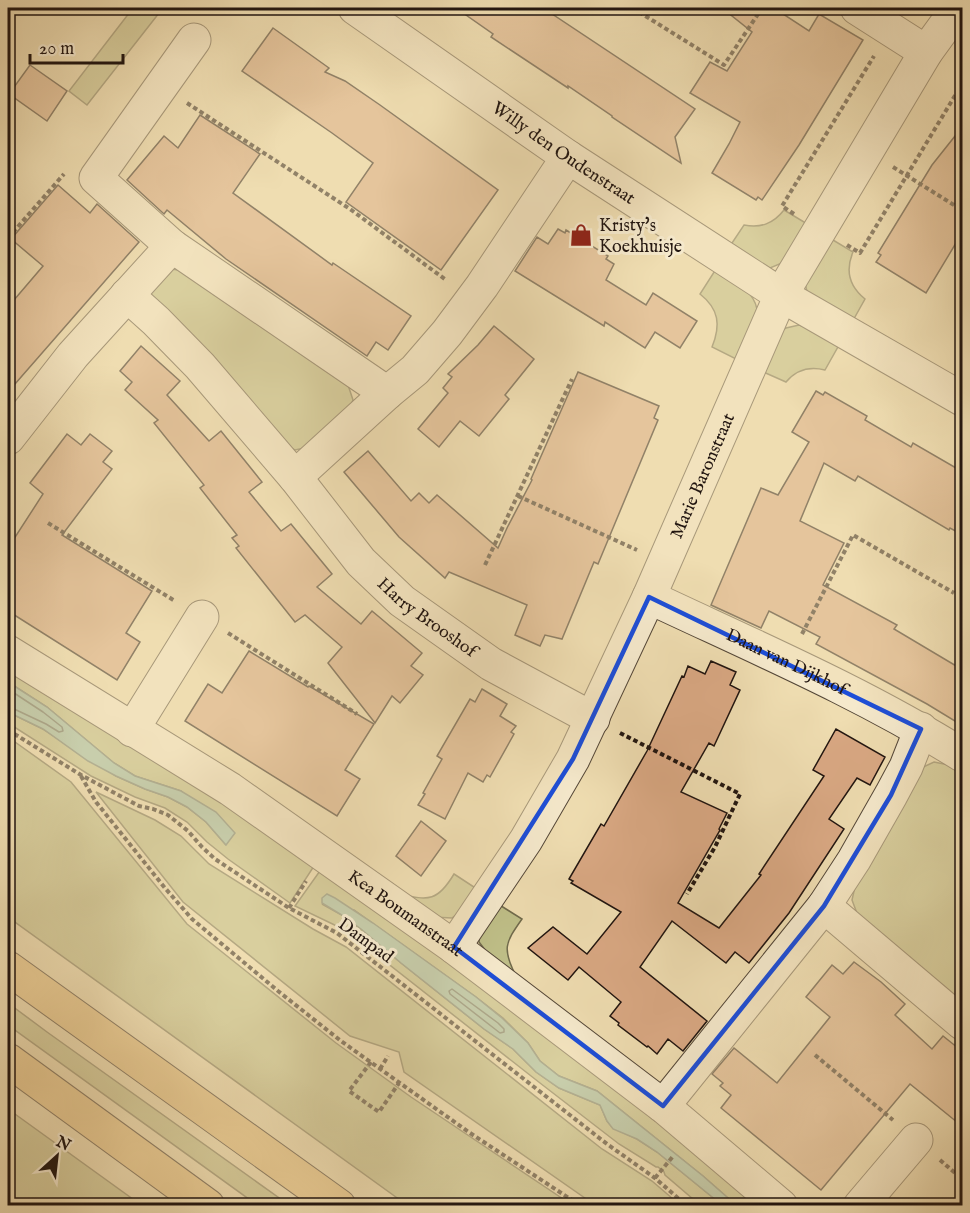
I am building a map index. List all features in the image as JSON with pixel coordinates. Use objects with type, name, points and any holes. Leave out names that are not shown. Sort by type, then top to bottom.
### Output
[{"type":"highway","points":[[8,968],[339,1206]]},
{"type":"highway","points":[[8,1060],[208,1206]]},
{"type":"street","name":"Willy den Oudenstraat","points":[[355,8],[568,157],[781,295],[963,399]]},
{"type":"street","points":[[857,8],[926,52]]},
{"type":"street","name":"Marie Baronstraat","points":[[453,946],[526,840],[573,759],[665,563],[781,295],[926,52],[958,8]]},
{"type":"street","points":[[194,40],[96,178],[171,246],[387,393]]},
{"type":"street","points":[[295,477],[415,370],[447,333],[568,157]]},
{"type":"street","points":[[8,438],[73,355],[171,246]]},
{"type":"street","name":"Harry Brooshof","points":[[127,295],[200,366],[295,477],[361,562],[402,602],[491,664],[592,719]]},
{"type":"street","name":"Daan van Dijkhof","points":[[649,597],[921,729],[963,755]]},
{"type":"street","points":[[132,730],[202,617]]},
{"type":"street","name":"Kea Boumanstraat","points":[[8,652],[230,789],[453,946],[663,1106],[781,1206]]},
{"type":"street","points":[[663,1106],[824,906],[854,860],[891,795],[906,767],[921,729]]},
{"type":"street","points":[[824,906],[963,1023]]},
{"type":"street","points":[[860,1206],[916,1140]]},
{"type":"path","points":[[639,12],[724,65],[762,8]]},
{"type":"path","points":[[162,86],[350,209],[472,299]]},
{"type":"path","points":[[867,151],[963,210]]},
{"type":"path","points":[[8,238],[69,168],[96,178]]},
{"type":"path","points":[[485,565],[572,379]]},
{"type":"path","points":[[518,496],[665,563]]},
{"type":"path","points":[[787,663],[853,535],[954,593]]},
{"type":"path","points":[[592,719],[740,794],[715,847],[687,894]]},
{"type":"path","name":"Dampad","points":[[8,730],[81,775],[139,806],[168,815],[188,831],[215,859],[289,908],[337,933],[607,1144],[655,1178],[687,1206]]},
{"type":"path","points":[[81,775],[96,802],[192,919],[341,1041],[470,1133],[581,1206]]},
{"type":"path","points":[[815,1055],[963,1179]]},
{"type":"path","points":[[380,1069],[388,1056]]},
{"type":"path","points":[[371,1062],[349,1091],[379,1112],[399,1083]]},
{"type":"path","points":[[655,1178],[662,1170]]},
{"type":"highlighted area","points":[[649,597],[921,729],[891,795],[824,906],[663,1106],[454,947],[573,759]]},
{"type":"green space","points":[[133,8],[163,8],[87,105],[69,91]]},
{"type":"green space","points":[[784,210],[809,225],[782,263],[770,268],[764,267],[728,249],[744,225],[766,224],[776,219]]},
{"type":"green space","points":[[828,237],[853,252],[849,266],[850,278],[865,299],[851,324],[808,296],[805,283]]},
{"type":"green space","points":[[171,269],[186,271],[348,385],[353,400],[347,416],[309,447],[295,450],[282,444],[154,307],[151,293]]},
{"type":"green space","points":[[716,269],[746,290],[757,309],[738,360],[712,347],[717,332],[715,312],[700,294]]},
{"type":"green space","points":[[799,325],[839,345],[825,370],[814,368],[803,370],[794,374],[786,382],[759,370],[780,331]]},
{"type":"green space","points":[[8,668],[316,863],[290,903],[228,859],[187,822],[165,808],[135,797],[91,776],[8,723],[8,712],[43,729],[116,776],[187,807],[206,822],[226,845],[181,791],[135,776],[114,763],[47,707],[8,682]]},
{"type":"green space","points":[[8,737],[71,782],[187,924],[336,1043],[411,1097],[572,1205],[407,1205],[8,917]]},
{"type":"green space","points":[[934,762],[949,765],[962,774],[962,1003],[858,916],[852,900],[856,882],[921,768]]},
{"type":"green space","points":[[96,792],[155,820],[181,836],[209,864],[346,947],[602,1149],[652,1181],[680,1205],[595,1205],[404,1072],[399,1052],[350,1036],[183,902]]},
{"type":"green space","points":[[322,868],[584,1060],[762,1205],[736,1205],[597,1091],[559,1076],[540,1061],[528,1043],[503,1018],[476,997],[354,910],[322,904],[361,929],[484,1029],[513,1049],[536,1072],[559,1088],[600,1105],[613,1128],[637,1139],[657,1152],[722,1205],[700,1205],[658,1167],[619,1144],[345,930],[295,906]]},
{"type":"green space","points":[[454,874],[477,889],[461,911],[452,918],[433,917],[400,894],[418,898],[432,897],[443,890]]},
{"type":"green space","points":[[498,904],[522,919],[507,946],[509,959],[516,976],[492,959],[479,942],[480,928]]},
{"type":"green space","points":[[8,1003],[289,1205],[257,1205],[8,1025]]},
{"type":"green space","points":[[8,1109],[141,1205],[8,1205]]},
{"type":"water","points":[[8,682],[47,707],[114,763],[135,776],[181,791],[216,812],[235,833],[226,845],[206,822],[187,807],[116,776],[88,761],[43,729],[8,712]]},
{"type":"water","points":[[327,894],[373,923],[476,997],[528,1043],[540,1061],[559,1076],[597,1091],[736,1205],[722,1205],[657,1152],[637,1139],[613,1129],[600,1105],[559,1088],[536,1072],[513,1049],[484,1029],[361,929],[322,903],[322,898]]},
{"type":"building","points":[[456,8],[543,8],[695,109],[675,137],[681,163],[491,37],[493,34]]},
{"type":"building","points":[[722,8],[774,8],[809,31],[819,14],[863,40],[799,145],[762,200],[758,197],[756,200],[712,173],[740,122],[690,93],[710,62],[727,71],[752,32]]},
{"type":"building","points":[[273,28],[329,68],[325,72],[345,81],[498,190],[441,270],[346,202],[373,163],[242,71]]},
{"type":"building","points":[[30,65],[67,91],[47,121],[9,94]]},
{"type":"building","points":[[200,115],[260,154],[233,193],[332,265],[333,263],[411,316],[388,350],[376,342],[367,356],[226,259],[167,210],[164,214],[127,180],[164,136],[178,148]]},
{"type":"building","points":[[963,126],[962,233],[926,293],[876,262],[881,255],[878,253],[932,165]]},
{"type":"building","points":[[58,185],[90,213],[97,204],[139,242],[8,392],[8,307],[43,266],[11,239]]},
{"type":"building","points":[[558,229],[565,233],[566,230],[608,256],[606,259],[614,264],[606,280],[646,305],[653,293],[697,321],[680,348],[655,332],[645,348],[605,322],[604,326],[515,271],[537,237],[548,244]]},
{"type":"building","points":[[494,326],[534,359],[505,395],[509,399],[479,436],[460,421],[439,447],[418,429],[448,393],[443,388],[452,377],[448,374]]},
{"type":"building","points":[[141,346],[180,381],[167,395],[209,441],[221,431],[262,482],[249,492],[281,531],[291,524],[332,574],[317,587],[361,624],[372,611],[422,653],[411,666],[423,675],[400,703],[392,696],[375,723],[328,663],[342,647],[305,615],[295,622],[236,548],[239,546],[232,538],[237,535],[200,488],[204,485],[154,423],[158,420],[125,390],[132,382],[120,371]]},
{"type":"building","points":[[578,372],[659,406],[654,418],[658,420],[598,564],[594,562],[562,639],[545,635],[540,646],[515,635],[527,605],[449,572],[445,578],[399,537],[344,472],[368,451],[411,501],[419,493],[429,503],[437,495],[498,548],[532,480]]},
{"type":"building","points":[[816,391],[823,395],[825,392],[867,416],[865,420],[911,447],[913,443],[963,472],[963,535],[950,528],[949,530],[858,476],[855,481],[824,463],[800,521],[844,543],[823,585],[897,625],[894,629],[963,670],[963,726],[816,644],[820,637],[769,611],[761,628],[711,605],[761,488],[778,495],[809,442],[792,432]]},
{"type":"building","points":[[67,434],[81,445],[90,434],[112,451],[103,462],[112,469],[62,535],[152,591],[126,633],[140,642],[117,680],[8,611],[8,548],[43,494],[30,483]]},
{"type":"building","points":[[249,651],[374,724],[345,770],[360,779],[337,816],[185,721],[208,684],[222,693]]},
{"type":"building","points":[[711,661],[736,672],[730,685],[740,690],[714,746],[709,743],[681,792],[727,813],[720,830],[678,903],[719,928],[761,875],[759,874],[824,776],[813,770],[836,729],[885,757],[870,785],[857,778],[829,819],[844,829],[789,913],[749,963],[735,952],[726,963],[672,921],[640,967],[707,1021],[683,1051],[668,1039],[657,1054],[618,1025],[619,1023],[610,1016],[621,1002],[579,967],[568,980],[528,948],[553,927],[587,954],[621,912],[571,883],[573,881],[569,879],[601,824],[604,826],[647,751],[688,666],[705,674]]},
{"type":"building","points":[[482,689],[507,704],[500,716],[516,726],[511,732],[514,734],[490,777],[487,775],[483,782],[468,773],[445,819],[418,805],[442,759],[437,756],[470,699],[475,702]]},
{"type":"building","points":[[421,821],[446,841],[421,876],[396,856]]},
{"type":"building","points":[[854,962],[905,1004],[895,1015],[932,1049],[943,1036],[963,1052],[963,1127],[910,1084],[821,1190],[721,1108],[731,1095],[720,1086],[723,1083],[712,1074],[734,1048],[777,1083],[830,1017],[806,997],[832,965],[843,974]]},
{"type":"place","name":"Kristy's Koekhuisje","points":[[581,235]]}]
